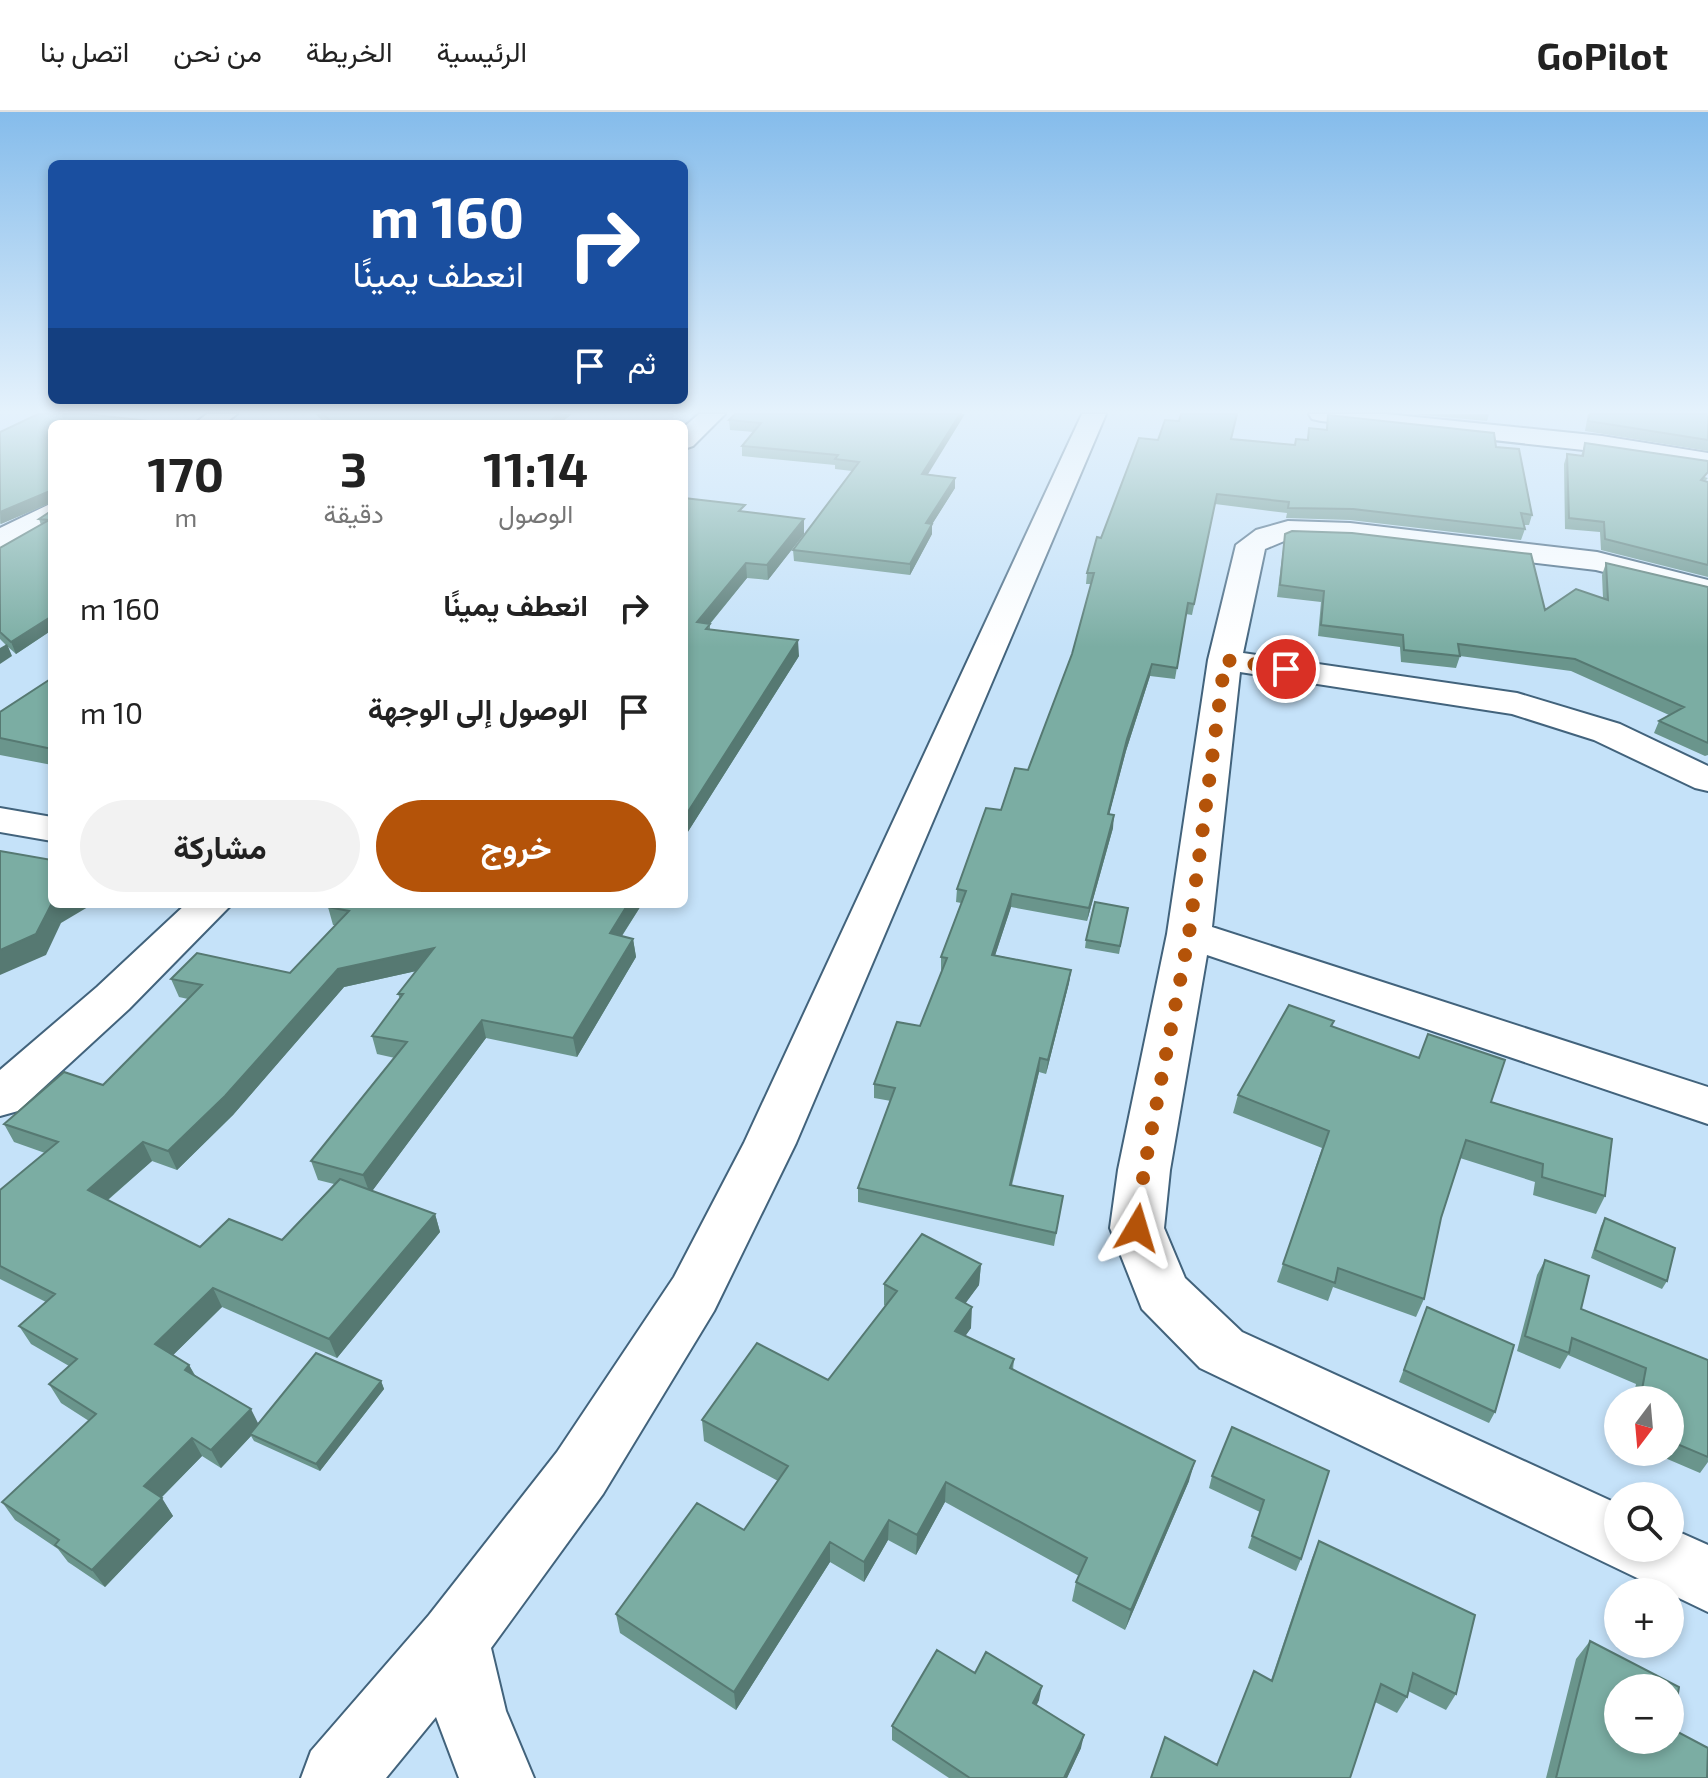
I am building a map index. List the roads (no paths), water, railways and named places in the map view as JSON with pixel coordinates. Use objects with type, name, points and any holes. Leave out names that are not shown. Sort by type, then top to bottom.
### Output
[{"type":"street","points":[[338,1778],[454,1640],[580,1473],[694,1294],[770,1143],[1059,492]]},
{"type":"street","points":[[0,540],[48,513]]},
{"type":"street","points":[[1604,1530],[1221,1350],[1162,1292],[1137,1228],[1144,1170],[1189,934],[1225,660],[1251,545],[1266,536],[1288,530],[1339,531],[1547,553],[1648,572],[1708,589]]},
{"type":"street","points":[[1225,660],[1517,704],[1607,732],[1708,780]]},
{"type":"street","points":[[0,820],[48,828]]},
{"type":"street","points":[[0,1098],[113,998],[207,908]]},
{"type":"street","points":[[1189,934],[1708,1106]]},
{"type":"street","points":[[1671,1562],[1708,1579]]},
{"type":"street","points":[[454,1640],[462,1690],[478,1739],[497,1778]]}]
